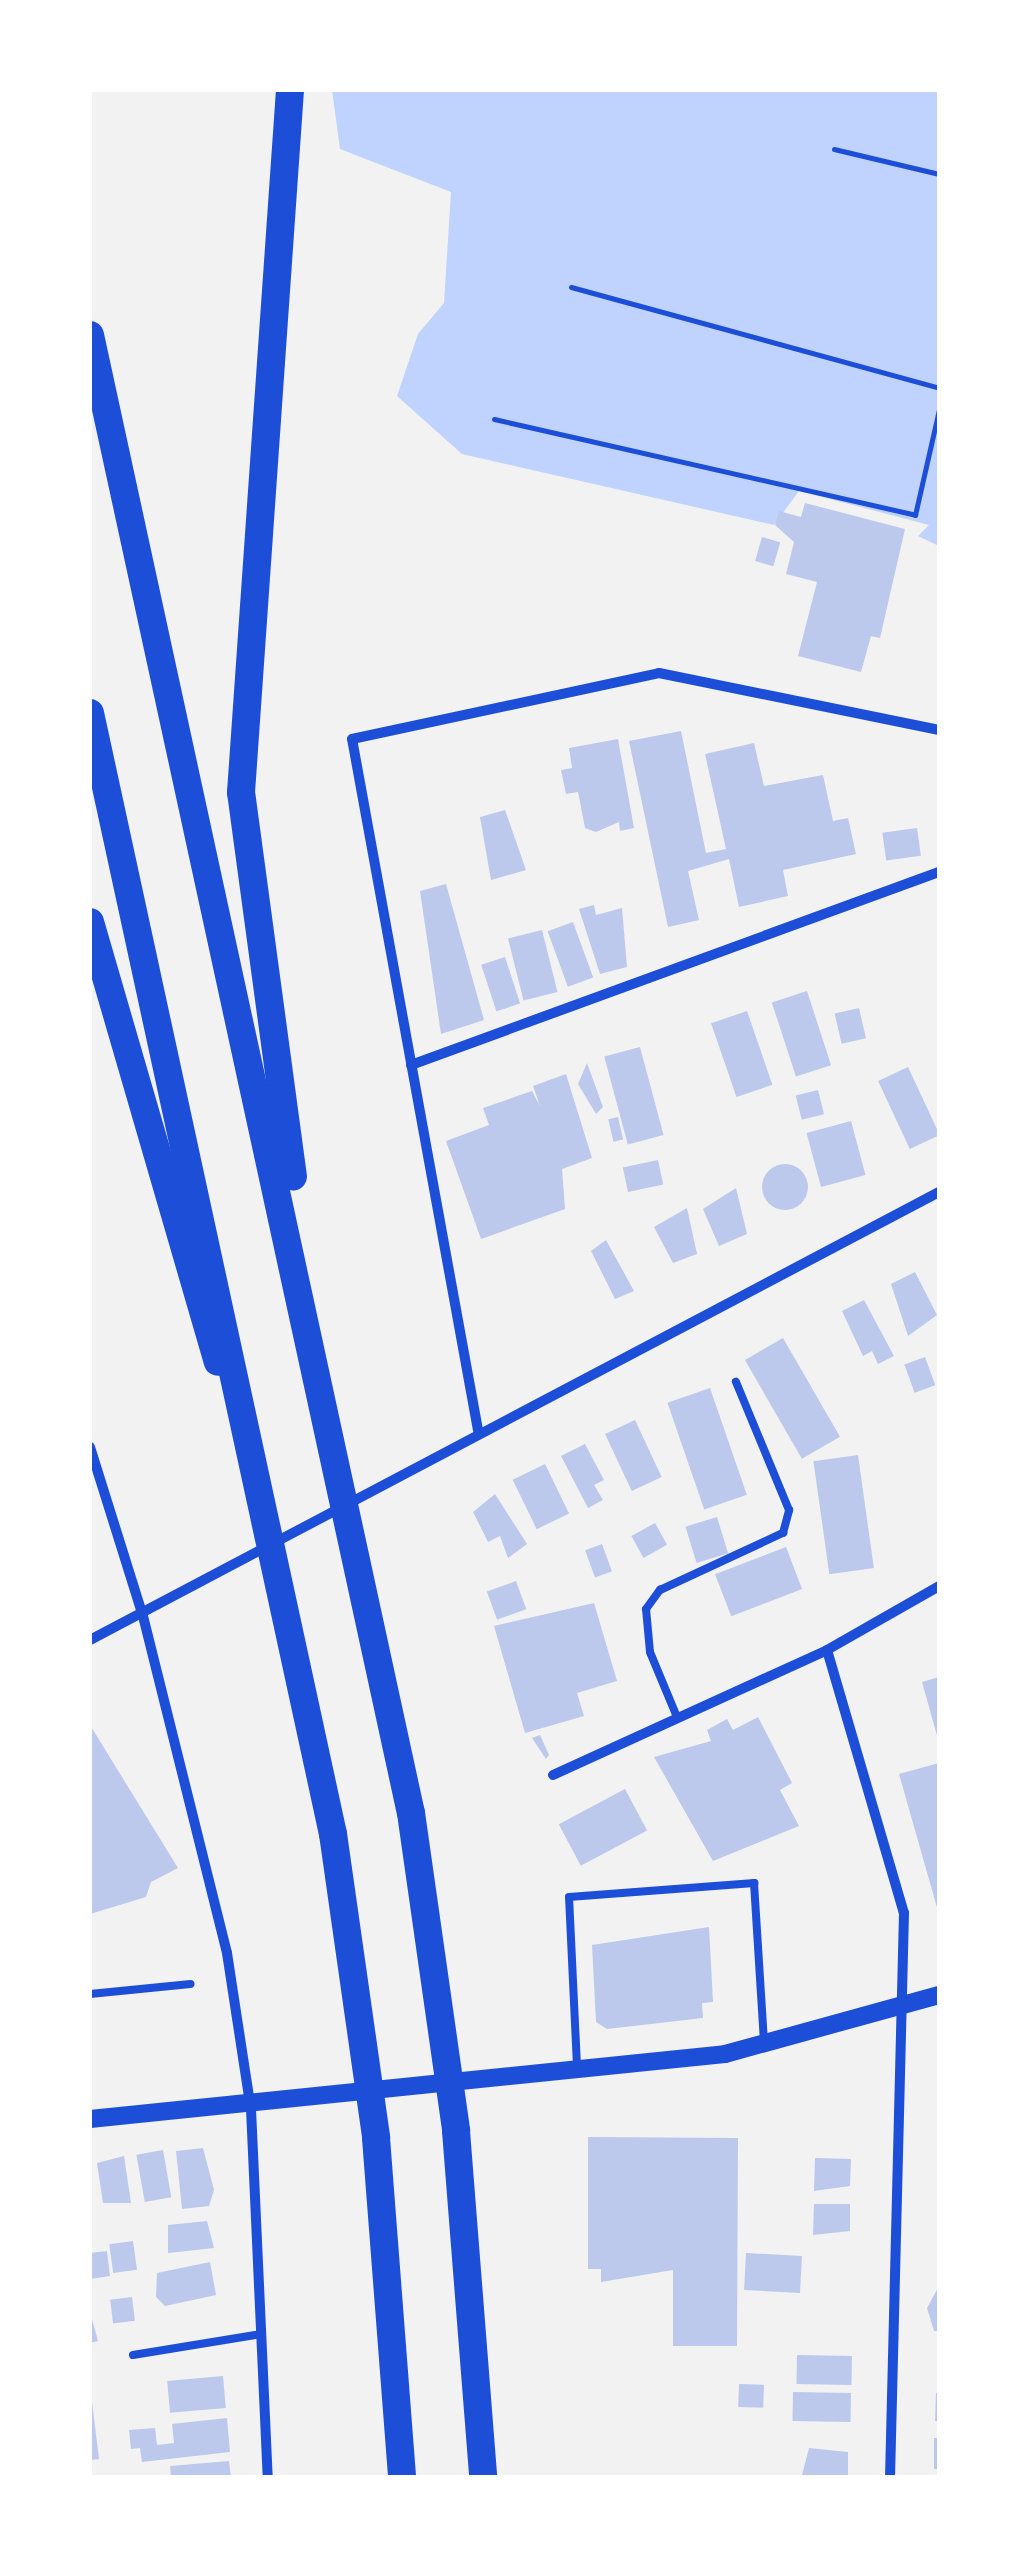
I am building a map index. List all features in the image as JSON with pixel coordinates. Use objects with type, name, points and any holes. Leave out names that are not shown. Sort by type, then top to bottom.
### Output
[{"type":"highway","points":[[290,90],[241,792],[336,1450]]},
{"type":"highway","points":[[90,335],[357,1544],[446,2043],[483,2477]]},
{"type":"highway","points":[[90,713],[282,1582],[365,2050],[376,2138],[402,2477]]},
{"type":"highway","points":[[90,922],[184,1264],[262,1489]]},
{"type":"street","points":[[478,1430],[352,739],[659,673],[939,730]]},
{"type":"street","points":[[411,1065],[939,872]]},
{"type":"street","points":[[90,1640],[143,1616],[478,1430],[939,1192]]},
{"type":"street","points":[[90,1447],[143,1616],[227,1953],[251,2109],[268,2477]]},
{"type":"street","points":[[553,1775],[827,1650],[939,1586]]},
{"type":"street","points":[[827,1650],[904,1913],[895,2007],[890,2477]]},
{"type":"street","points":[[90,2119],[251,2109],[578,2076],[764,2044],[939,1994]]},
{"type":"lane","points":[[677,1716],[650,1652],[646,1609],[660,1590],[782,1533],[790,1510],[736,1382]]},
{"type":"lane","points":[[578,2076],[569,1896],[754,1883],[764,2044]]},
{"type":"lane","points":[[90,1994],[191,1984]]},
{"type":"lane","points":[[133,2355],[261,2334]]},
{"type":"path","points":[[834,149],[939,174]]},
{"type":"path","points":[[571,287],[939,388]]},
{"type":"path","points":[[494,418],[916,515],[939,409]]},
{"type":"water","points":[[332,90],[939,90],[939,546],[918,536],[929,525],[799,491],[774,525],[462,454],[397,396],[418,334],[444,303],[451,192],[340,149]]},
{"type":"building","points":[[805,503],[905,529],[880,638],[871,636],[861,672],[798,656],[817,582],[786,574],[794,542],[775,525],[779,511],[801,517]]},
{"type":"building","points":[[762,537],[780,542],[773,566],[755,561]]},
{"type":"building","points":[[681,731],[706,853],[726,849],[705,754],[754,743],[764,786],[823,775],[833,821],[848,818],[856,854],[783,870],[788,896],[739,907],[729,859],[688,871],[699,920],[668,927],[629,741]]},
{"type":"building","points":[[618,739],[634,828],[620,831],[619,822],[596,832],[585,828],[578,792],[566,794],[561,770],[572,768],[569,748]]},
{"type":"building","points":[[505,810],[526,870],[491,880],[480,817]]},
{"type":"building","points":[[917,828],[921,856],[886,861],[882,833]]},
{"type":"building","points":[[446,884],[484,1020],[441,1034],[420,891]]},
{"type":"building","points":[[594,905],[596,915],[622,908],[627,967],[600,974],[579,909]]},
{"type":"building","points":[[573,922],[593,977],[568,987],[548,931]]},
{"type":"building","points":[[542,930],[557,992],[524,1001],[508,938]]},
{"type":"building","points":[[505,957],[520,1004],[496,1011],[481,965]]},
{"type":"building","points":[[807,991],[831,1065],[796,1077],[772,1002]]},
{"type":"building","points":[[859,1008],[866,1038],[842,1044],[835,1014]]},
{"type":"building","points":[[747,1011],[772,1085],[736,1097],[711,1023]]},
{"type":"building","points":[[640,1047],[664,1135],[628,1144],[604,1057]]},
{"type":"building","points":[[587,1063],[603,1107],[596,1114],[578,1084]]},
{"type":"building","points":[[908,1067],[939,1133],[910,1149],[878,1081]]},
{"type":"building","points":[[566,1074],[592,1158],[562,1169],[565,1209],[481,1239],[446,1141],[489,1125],[483,1108],[532,1091],[540,1106],[533,1086]]},
{"type":"building","points":[[818,1090],[824,1114],[802,1120],[796,1096]]},
{"type":"building","points":[[618,1117],[623,1139],[613,1142],[608,1119]]},
{"type":"building","points":[[851,1121],[865,1175],[821,1187],[807,1133]]},
{"type":"building","points":[[658,1160],[663,1184],[628,1192],[623,1167]]},
{"type":"building","points":[[785,1164],[801,1171],[808,1187],[801,1203],[785,1210],[769,1203],[762,1187],[769,1171]]},
{"type":"building","points":[[736,1188],[747,1234],[719,1246],[703,1209]]},
{"type":"building","points":[[687,1208],[697,1254],[673,1263],[654,1227]]},
{"type":"building","points":[[606,1240],[634,1291],[615,1299],[591,1251]]},
{"type":"building","points":[[915,1272],[937,1315],[908,1336],[891,1284]]},
{"type":"building","points":[[864,1300],[894,1356],[878,1364],[872,1351],[863,1356],[842,1311]]},
{"type":"building","points":[[783,1338],[840,1437],[802,1459],[745,1360]]},
{"type":"building","points":[[925,1357],[935,1385],[915,1393],[904,1365]]},
{"type":"building","points":[[710,1388],[747,1495],[704,1509],[667,1403]]},
{"type":"building","points":[[635,1420],[662,1477],[632,1491],[605,1434]]},
{"type":"building","points":[[585,1444],[604,1480],[594,1485],[603,1500],[588,1508],[561,1456]]},
{"type":"building","points":[[858,1455],[874,1568],[829,1574],[813,1461]]},
{"type":"building","points":[[545,1464],[569,1513],[537,1529],[513,1480]]},
{"type":"building","points":[[495,1494],[527,1544],[508,1558],[500,1536],[488,1542],[473,1512]]},
{"type":"building","points":[[717,1517],[728,1553],[697,1563],[685,1527]]},
{"type":"building","points":[[655,1523],[667,1545],[644,1558],[631,1536]]},
{"type":"building","points":[[602,1544],[612,1571],[595,1577],[585,1550]]},
{"type":"building","points":[[786,1547],[802,1589],[731,1616],[715,1574]]},
{"type":"building","points":[[516,1581],[526,1609],[497,1620],[487,1592]]},
{"type":"building","points":[[594,1603],[617,1681],[577,1693],[584,1716],[525,1733],[494,1626]]},
{"type":"building","points":[[939,1677],[939,1739],[938,1739],[922,1682]]},
{"type":"building","points":[[758,1717],[792,1783],[780,1790],[799,1826],[713,1861],[654,1757],[711,1741],[707,1730],[727,1719],[733,1730]]},
{"type":"building","points":[[90,1725],[178,1868],[151,1882],[146,1897],[90,1914]]},
{"type":"building","points":[[540,1735],[549,1755],[546,1759],[532,1738]]},
{"type":"building","points":[[939,1763],[939,1911],[938,1911],[899,1774]]},
{"type":"building","points":[[625,1789],[647,1830],[581,1866],[559,1824]]},
{"type":"building","points":[[709,1927],[713,2002],[702,2003],[703,2018],[607,2029],[596,2022],[592,1945]]},
{"type":"building","points":[[588,2137],[738,2138],[737,2346],[673,2346],[673,2270],[601,2282],[601,2269],[588,2269]]},
{"type":"building","points":[[203,2148],[214,2190],[209,2206],[182,2209],[176,2151]]},
{"type":"building","points":[[163,2150],[171,2197],[145,2202],[136,2155]]},
{"type":"building","points":[[124,2156],[131,2203],[103,2203],[97,2163]]},
{"type":"building","points":[[815,2158],[851,2159],[850,2186],[814,2191]]},
{"type":"building","points":[[814,2204],[850,2204],[850,2231],[813,2235]]},
{"type":"building","points":[[207,2221],[214,2248],[168,2253],[168,2225]]},
{"type":"building","points":[[133,2241],[137,2270],[113,2273],[109,2244]]},
{"type":"building","points":[[107,2251],[110,2276],[90,2279],[90,2253]]},
{"type":"building","points":[[746,2253],[802,2256],[800,2293],[744,2290]]},
{"type":"building","points":[[210,2262],[216,2295],[165,2306],[156,2297],[157,2273]]},
{"type":"building","points":[[939,2286],[939,2331],[934,2331],[927,2308]]},
{"type":"building","points":[[132,2297],[135,2321],[113,2324],[110,2300]]},
{"type":"building","points":[[90,2312],[98,2341],[90,2343]]},
{"type":"building","points":[[797,2355],[852,2356],[851,2385],[796,2384]]},
{"type":"building","points":[[223,2376],[226,2408],[170,2413],[167,2381]]},
{"type":"building","points":[[739,2384],[764,2385],[763,2408],[738,2407]]},
{"type":"building","points":[[90,2386],[99,2459],[90,2460]]},
{"type":"building","points":[[793,2392],[851,2393],[850,2422],[792,2421]]},
{"type":"building","points":[[939,2393],[939,2421],[935,2421]]},
{"type":"building","points":[[227,2418],[230,2452],[142,2462],[140,2448],[131,2449],[129,2430],[155,2428],[157,2445],[174,2443],[172,2424]]},
{"type":"building","points":[[934,2438],[939,2438],[939,2469],[934,2469]]},
{"type":"building","points":[[809,2448],[848,2452],[848,2477],[802,2475]]},
{"type":"building","points":[[229,2461],[231,2477],[171,2477],[170,2466]]}]
